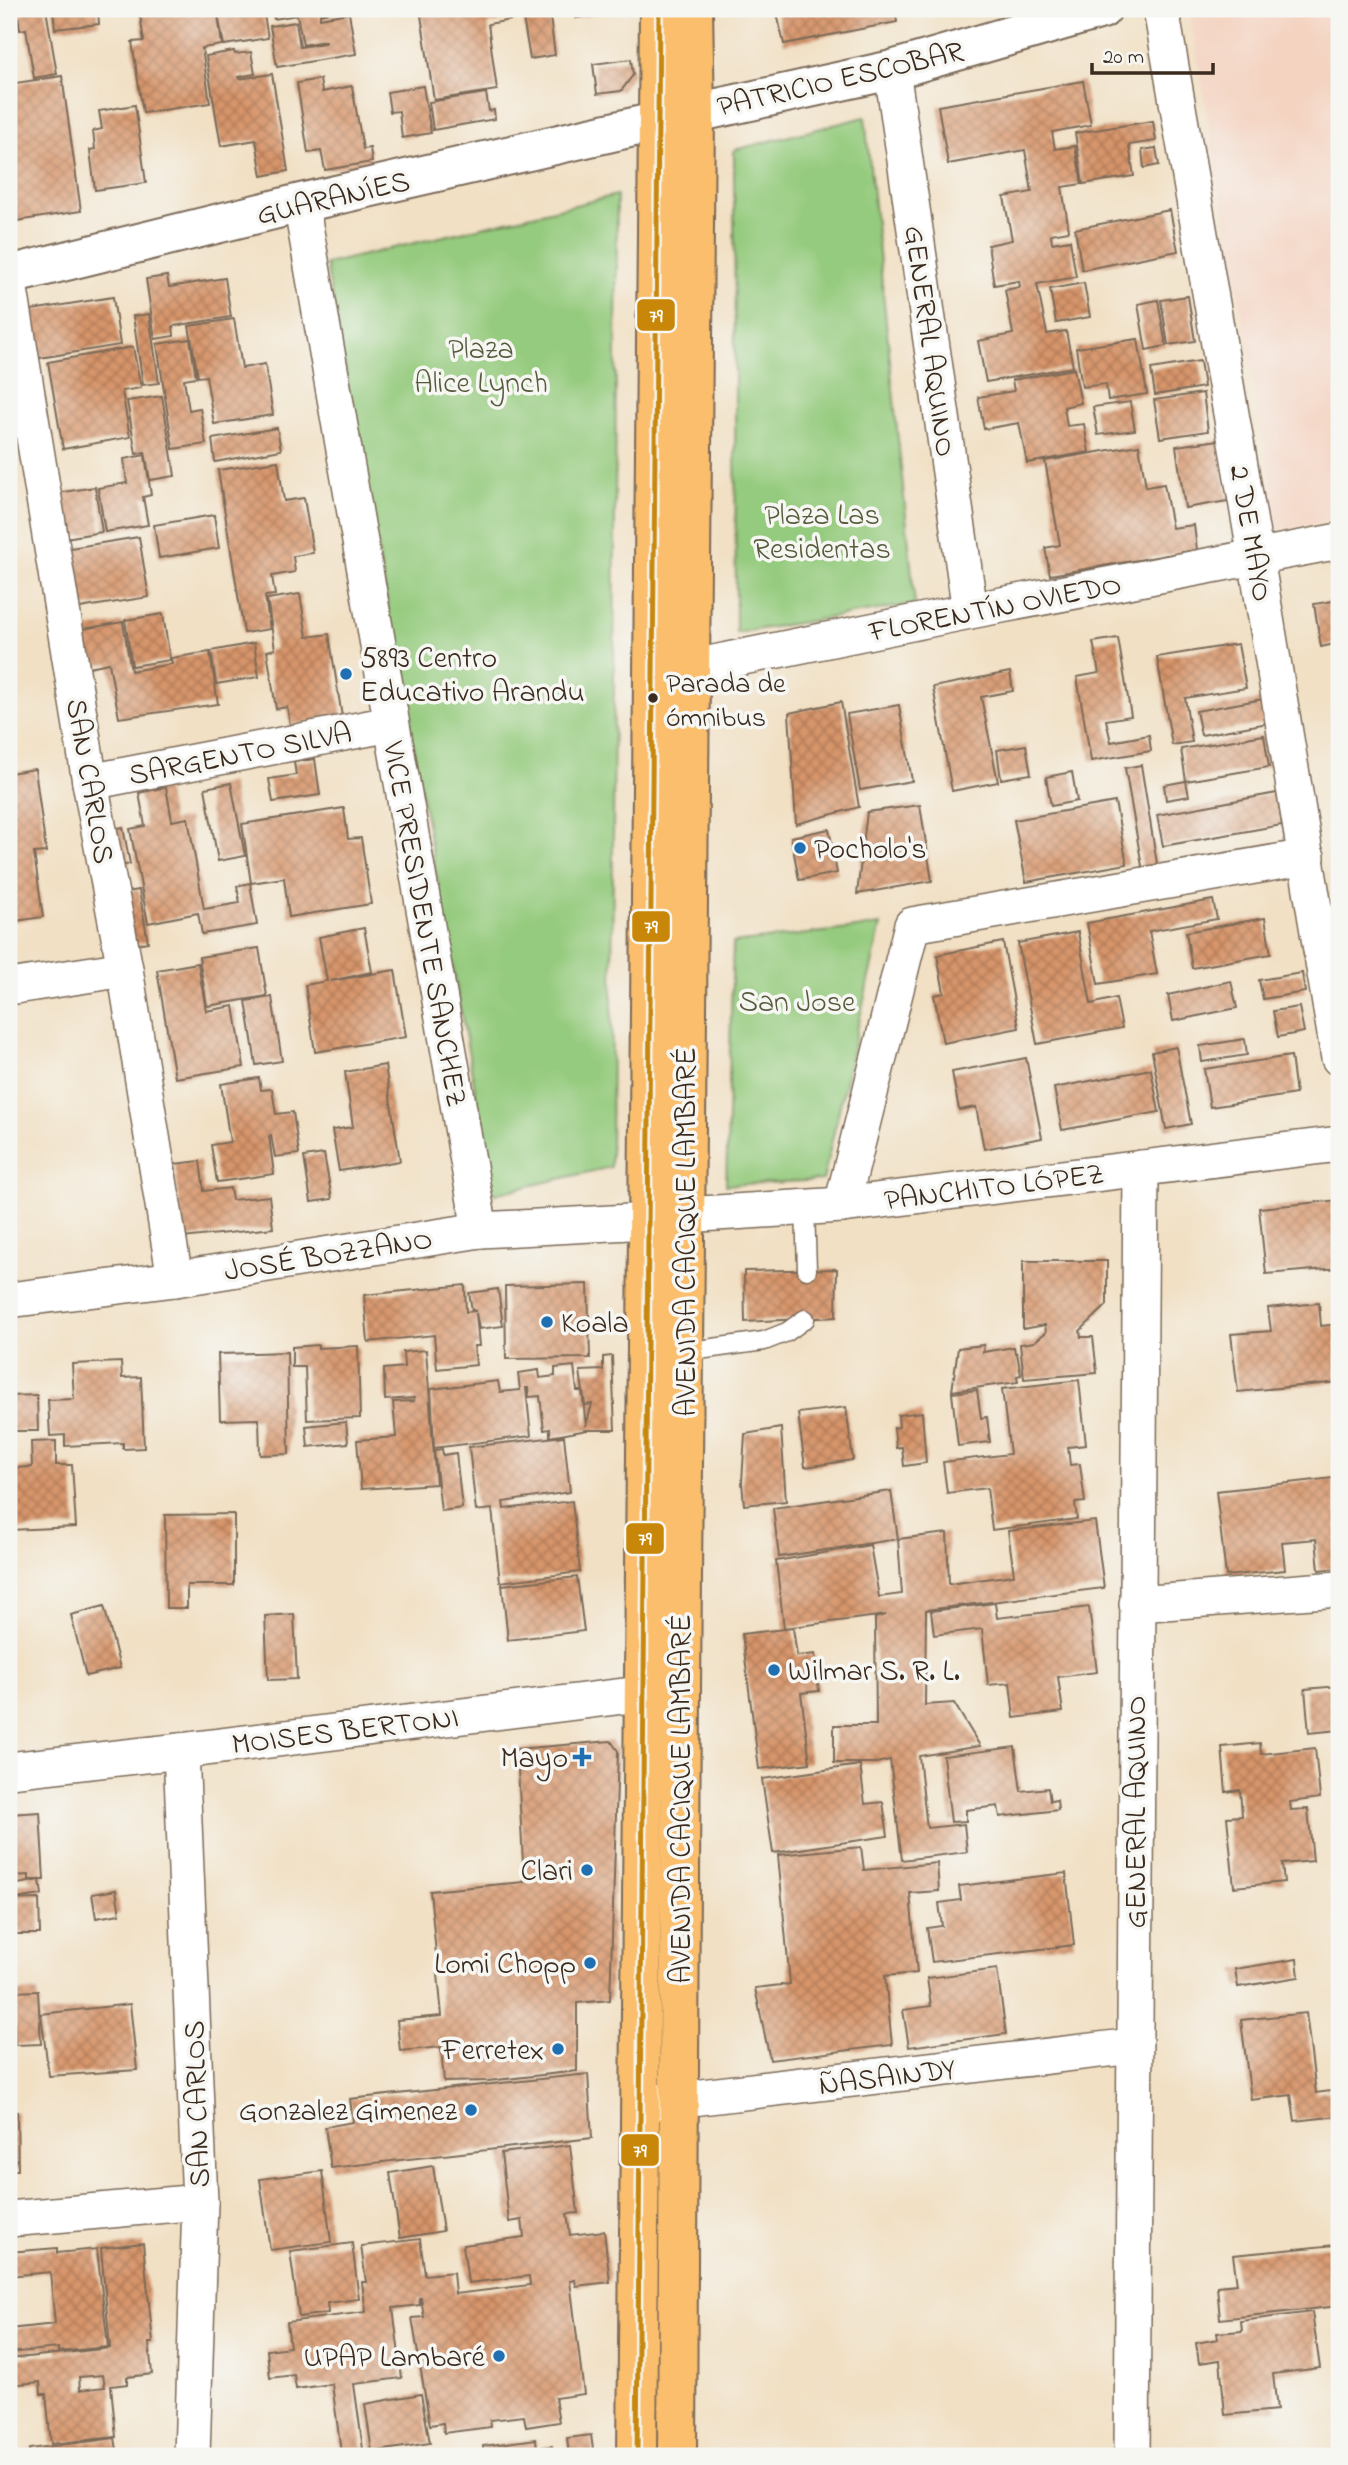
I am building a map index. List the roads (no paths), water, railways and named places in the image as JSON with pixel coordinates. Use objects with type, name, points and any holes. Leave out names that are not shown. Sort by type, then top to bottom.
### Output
[{"type":"main road","name":"AVENIDA CACIQUE LAMBARÉ","points":[[659,9],[648,1221],[662,1691],[679,2101],[677,2456]]},
{"type":"main road","name":"AVENIDA CACIQUE LAMBARÉ","points":[[637,2456],[640,2103],[662,1691],[684,1352],[695,113],[693,9]]},
{"type":"street","name":"PATRICIO ESCOBAR","points":[[658,123],[892,70],[1101,9]]},
{"type":"street","name":"2 DE MAYO","points":[[1161,9],[1307,857],[1339,1059]]},
{"type":"street","name":"GENERAL AQUINO","points":[[892,70],[970,611]]},
{"type":"street","name":"GUARANÍES","points":[[9,275],[301,203],[658,123]]},
{"type":"street","name":"VICE PRESIDENTE SANCHEZ","points":[[301,203],[480,1230]]},
{"type":"street","name":"SAN CARLOS","points":[[9,283],[90,782],[125,969],[175,1279]]},
{"type":"street","name":"FLORENTÍN OVIEDO","points":[[653,682],[690,668],[970,611],[1339,541]]},
{"type":"street","name":"SARGENTO SILVA","points":[[90,782],[390,724]]},
{"type":"street","points":[[842,1205],[912,925],[1307,857]]},
{"type":"street","points":[[9,987],[125,969]]},
{"type":"street","name":"PANCHITO LÓPEZ","points":[[648,1221],[685,1215],[842,1205],[1339,1144]]},
{"type":"street","name":"GENERAL AQUINO","points":[[1132,2456],[1141,1168]]},
{"type":"street","name":"JOSÉ BOZZANO","points":[[9,1300],[175,1279],[480,1230],[648,1221]]},
{"type":"street","points":[[1137,1604],[1339,1589]]},
{"type":"street","name":"MOISES BERTONI","points":[[9,1770],[662,1691]]},
{"type":"street","name":"SAN CARLOS","points":[[181,1751],[200,2202],[192,2456]]},
{"type":"street","name":"ÑASAINDY","points":[[640,2103],[679,2101],[1133,2046]]},
{"type":"street","points":[[9,2219],[200,2202]]},
{"type":"lane","points":[[805,1208],[807,1270]]},
{"type":"lane","points":[[684,1352],[764,1341],[787,1332],[805,1319]]},
{"type":"place","name":"5893 Centro Educativo Arandu","points":[[346,674]]},
{"type":"place","name":"Parada de ómnibus","points":[[653,698]]},
{"type":"place","name":"Pocholo's","points":[[800,848]]},
{"type":"place","name":"Koala","points":[[547,1322]]},
{"type":"place","name":"Wilmar S. R. L.","points":[[774,1670]]},
{"type":"place","name":"Mayo","points":[[582,1757]]},
{"type":"place","name":"Clari","points":[[587,1870]]},
{"type":"place","name":"Lomi Chopp","points":[[590,1963]]},
{"type":"place","name":"Ferretex","points":[[558,2049]]},
{"type":"place","name":"Gonzalez Gimenez","points":[[471,2110]]},
{"type":"place","name":"UPAP Lambaré","points":[[499,2356]]},
{"type":"park label","name":"Plaza Alice Lynch","points":[[481,365]]},
{"type":"park label","name":"Plaza Las Residentas","points":[[822,531]]},
{"type":"park label","name":"San Jose","points":[[797,1001]]}]
